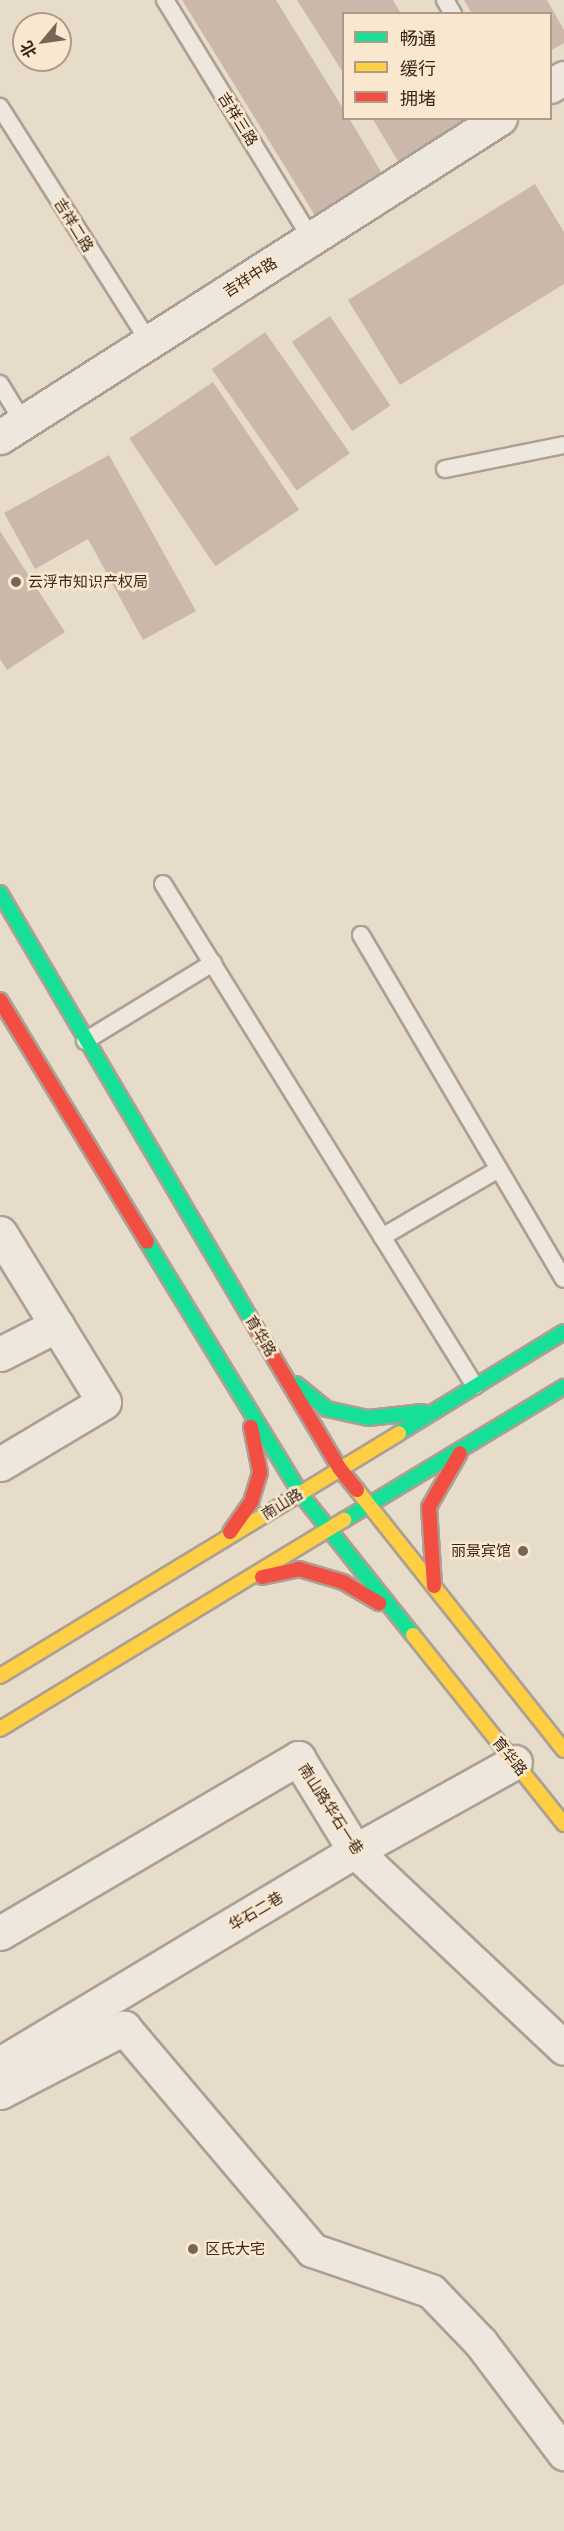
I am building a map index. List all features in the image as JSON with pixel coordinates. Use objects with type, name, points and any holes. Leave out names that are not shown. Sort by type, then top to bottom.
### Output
[{"type":"main road","name":"育华路","points":[[0,893],[85,1041],[340,1468],[564,1750]]},
{"type":"main road","name":"育华路","points":[[0,1000],[300,1493],[564,1824]]},
{"type":"main road","name":"南山路","points":[[3,1668],[225,1539],[564,1332]]},
{"type":"main road","points":[[284,1375],[327,1409],[368,1418],[434,1411]]},
{"type":"main road","points":[[0,1729],[564,1387]]},
{"type":"main road","points":[[225,1539],[251,1502],[260,1472],[243,1399]]},
{"type":"main road","points":[[434,1586],[429,1507],[444,1475],[465,1447]]},
{"type":"main road","points":[[245,1580],[299,1569],[343,1582],[393,1610]]},
{"type":"street","name":"吉祥中路","points":[[12,429],[497,120]]},
{"type":"street","points":[[0,1233],[104,1402],[0,1464]]},
{"type":"street","points":[[0,1354],[57,1325]]},
{"type":"street","name":"南山路华石一巷","points":[[0,1933],[298,1758],[355,1851],[564,2048]]},
{"type":"street","name":"华石二巷","points":[[0,2064],[355,1851],[515,1762]]},
{"type":"street","points":[[0,2092],[124,2028],[312,2250],[431,2292],[481,2343],[564,2453]]},
{"type":"lane","name":"吉祥三路","points":[[165,0],[311,238]]},
{"type":"lane","name":"吉祥二路","points":[[0,107],[149,342]]},
{"type":"lane","points":[[0,384],[12,429]]},
{"type":"lane","points":[[445,469],[564,445]]},
{"type":"lane","points":[[163,884],[475,1386]]},
{"type":"lane","points":[[361,935],[564,1280]]},
{"type":"lane","points":[[85,1041],[213,963]]},
{"type":"lane","points":[[382,1237],[499,1169]]},
{"type":"building","points":[[182,0],[276,0],[342,107],[342,120],[350,120],[383,175],[316,217]]},
{"type":"building","points":[[297,0],[393,0],[400,12],[342,12],[342,71]]},
{"type":"building","points":[[464,0],[547,0],[564,30],[564,43],[552,50],[552,12],[471,12]]},
{"type":"building","points":[[373,120],[468,120],[469,123],[401,166]]},
{"type":"building","points":[[535,184],[564,232],[564,284],[400,385],[348,300]]},
{"type":"building","points":[[330,316],[390,406],[352,431],[292,342]]},
{"type":"building","points":[[265,332],[350,453],[297,491],[212,369]]},
{"type":"building","points":[[213,382],[299,510],[215,566],[129,438]]},
{"type":"building","points":[[109,455],[196,611],[143,640],[88,539],[35,569],[4,513]]},
{"type":"building","name":"云浮市知识产权局","points":[[0,531],[65,632],[7,670],[0,659]]},
{"type":"traffic: fast","points":[[0,893],[255,1326]]},
{"type":"traffic: fast","points":[[147,1242],[300,1493],[413,1635]]},
{"type":"traffic: fast","points":[[399,1433],[564,1332]]},
{"type":"traffic: fast","points":[[296,1384],[327,1409],[368,1418],[423,1412]]},
{"type":"traffic: fast","points":[[344,1520],[564,1387]]},
{"type":"traffic: slow","points":[[0,1676],[399,1433]]},
{"type":"traffic: slow","points":[[357,1490],[564,1750]]},
{"type":"traffic: slow","points":[[0,1729],[344,1520]]},
{"type":"traffic: slow","points":[[413,1635],[564,1824]]},
{"type":"traffic: jam","points":[[0,1000],[147,1242]]},
{"type":"traffic: jam","points":[[255,1326],[340,1469],[357,1490]]},
{"type":"traffic: jam","points":[[230,1532],[251,1502],[260,1472],[251,1427]]},
{"type":"traffic: jam","points":[[434,1586],[429,1507],[460,1453]]},
{"type":"traffic: jam","points":[[262,1577],[299,1569],[343,1582],[379,1603]]},
{"type":"place","name":"云浮市知识产权局","points":[[16,582]]},
{"type":"place","name":"丽景宾馆","points":[[523,1551]]},
{"type":"place","name":"区氏大宅","points":[[193,2249]]}]
